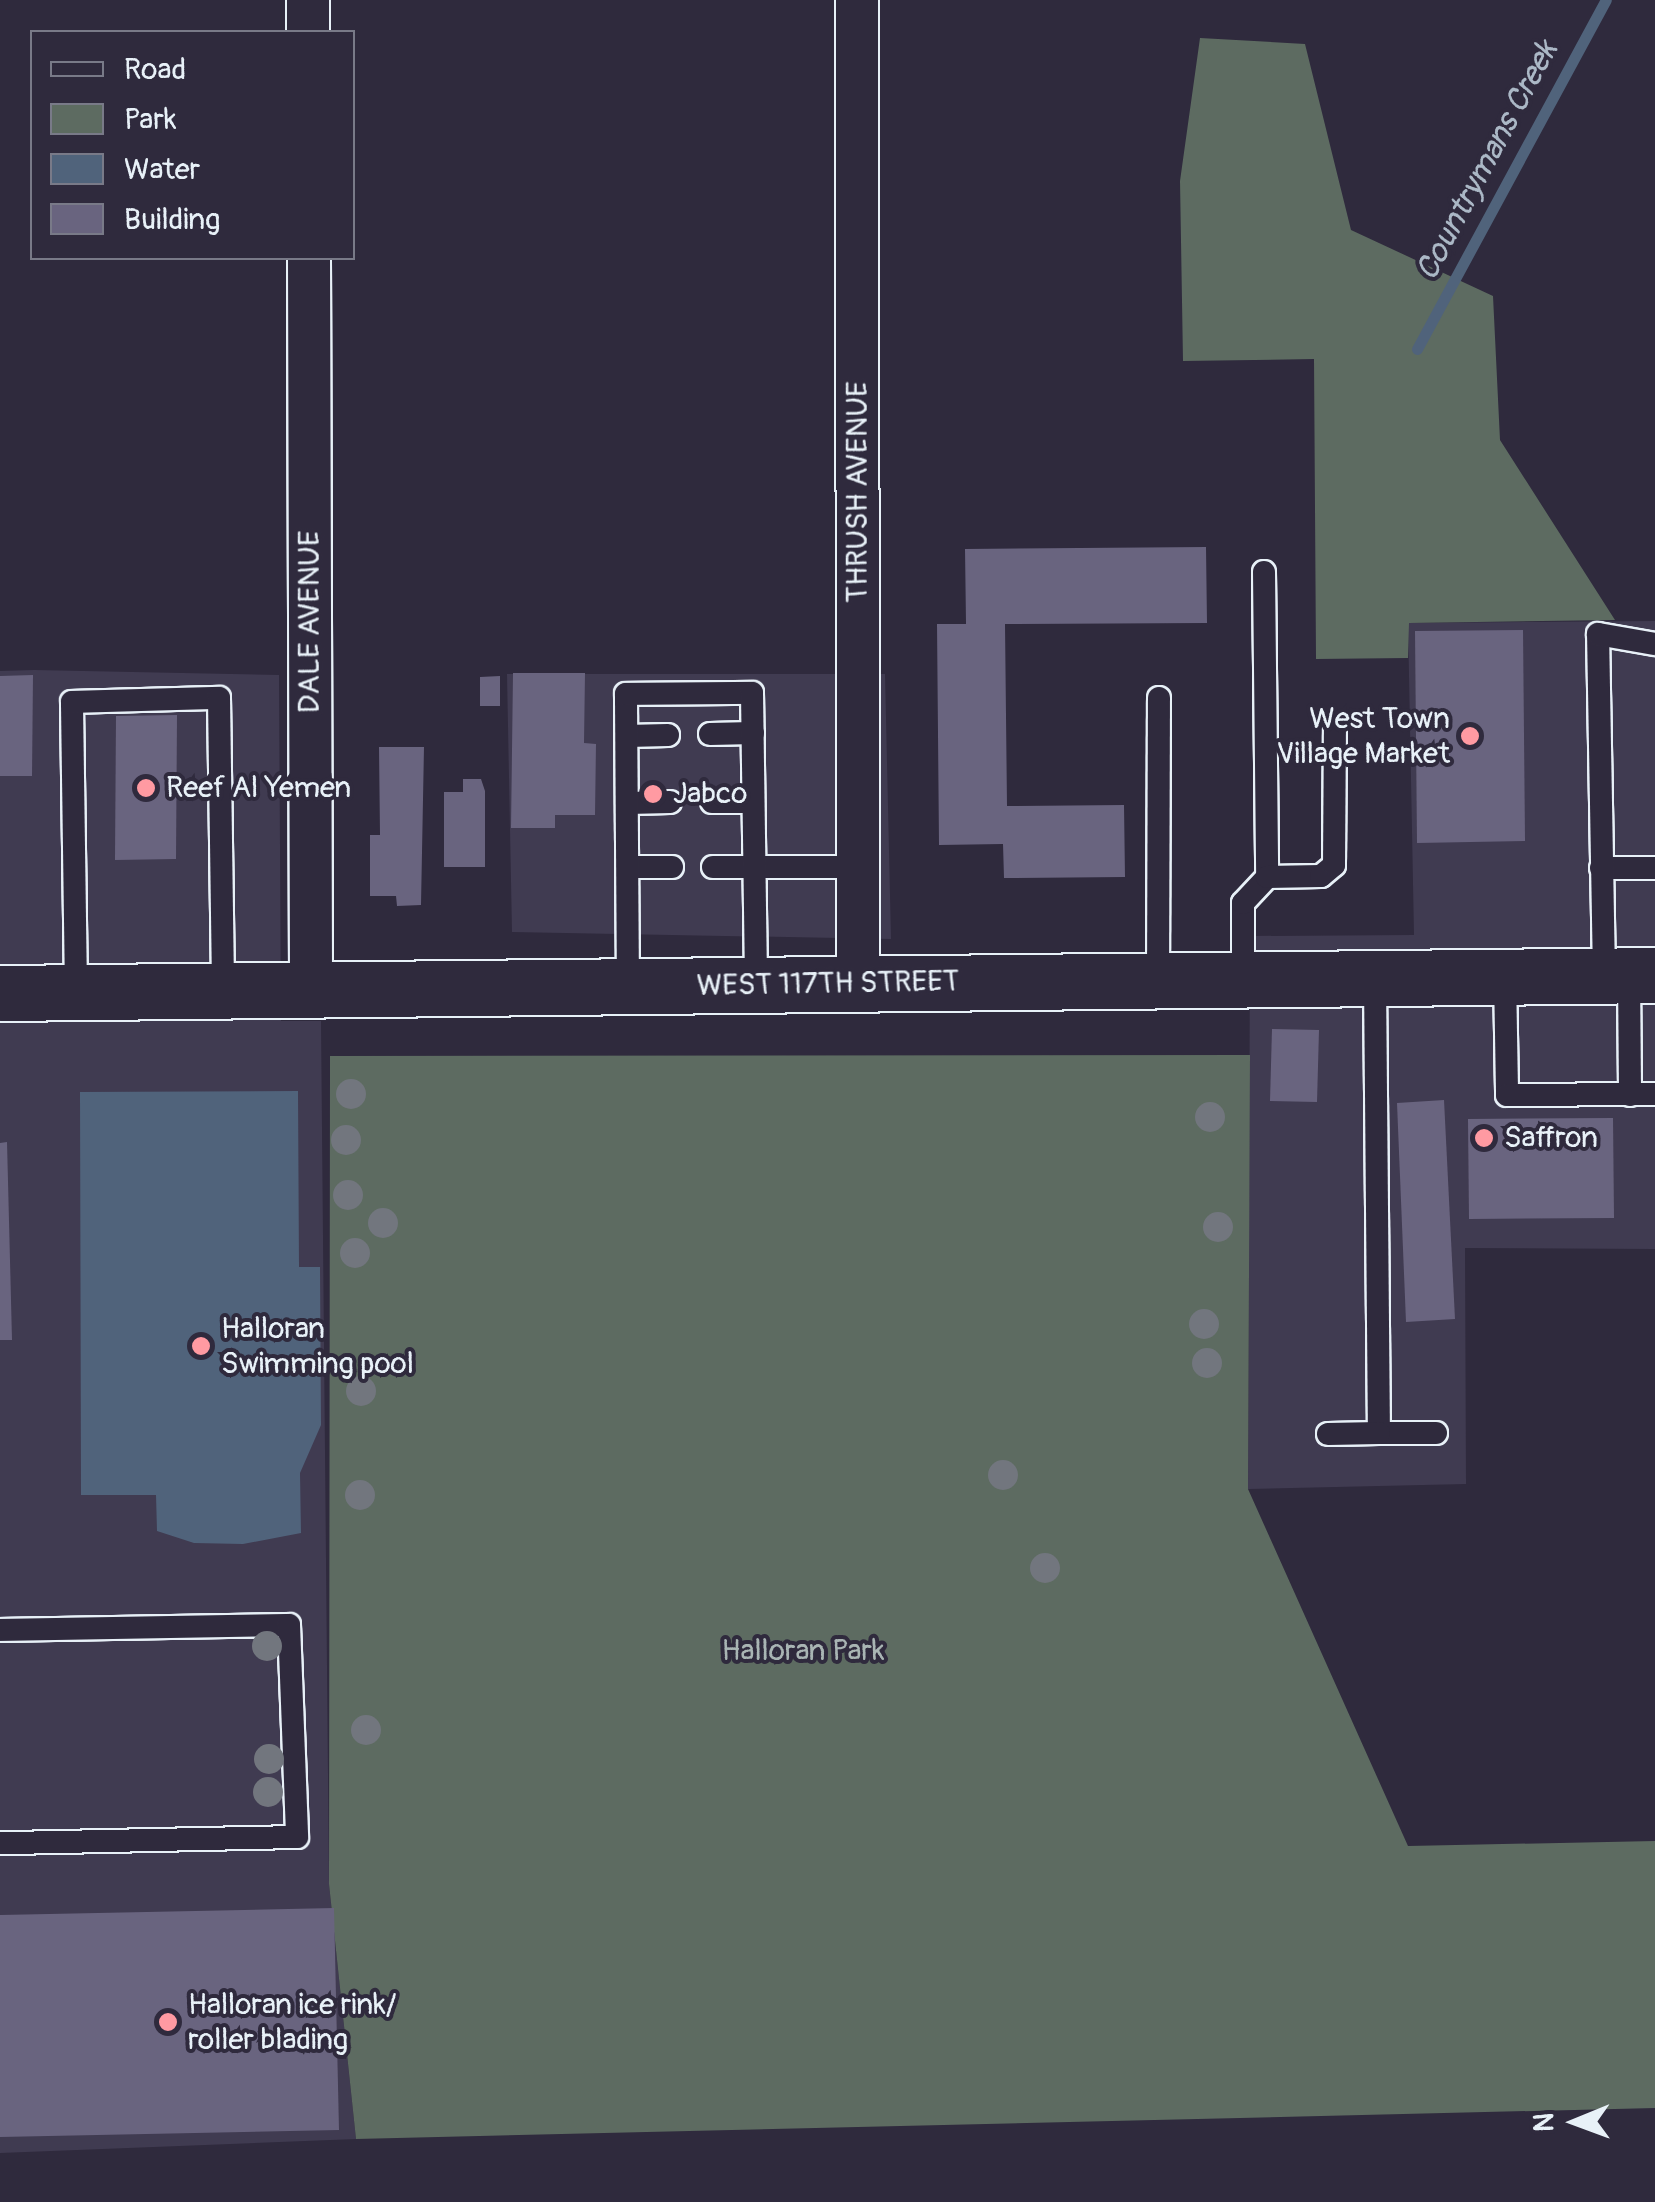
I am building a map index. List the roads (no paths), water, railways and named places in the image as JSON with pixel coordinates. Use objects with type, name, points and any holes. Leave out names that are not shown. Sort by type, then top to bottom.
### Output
[{"type":"main road","name":"WEST 117TH STREET","points":[[0,993],[1629,975]]},
{"type":"street","points":[[308,0],[308,30]]},
{"type":"street","name":"THRUSH AVENUE","points":[[858,0],[858,984]]},
{"type":"street","name":"DALE AVENUE","points":[[308,260],[311,987]]},
{"type":"lane","points":[[1243,978],[1242,903],[1267,877],[1264,572]]},
{"type":"lane","points":[[1630,1095],[1629,975],[1600,868],[1598,634],[1655,644]]},
{"type":"lane","points":[[628,987],[626,694],[752,693],[756,985]]},
{"type":"lane","points":[[76,992],[72,702],[220,698],[223,989]]},
{"type":"lane","points":[[1158,698],[1158,979]]},
{"type":"lane","points":[[1267,877],[1321,876],[1334,865],[1335,729]]},
{"type":"lane","points":[[710,734],[753,734]]},
{"type":"lane","points":[[627,736],[668,735]]},
{"type":"lane","points":[[628,803],[670,802]]},
{"type":"lane","points":[[712,802],[753,802]]},
{"type":"lane","points":[[713,866],[858,867]]},
{"type":"lane","points":[[629,867],[672,867]]},
{"type":"lane","points":[[1600,868],[1655,868]]},
{"type":"lane","points":[[1375,975],[1379,1434]]},
{"type":"lane","points":[[1505,975],[1507,1095],[1655,1094]]},
{"type":"lane","points":[[1328,1434],[1436,1434]]},
{"type":"lane","points":[[0,1630],[289,1625],[297,1837],[0,1843]]},
{"type":"water","name":"Halloran Swimming pool","points":[[298,1091],[299,1267],[320,1267],[321,1425],[300,1473],[301,1533],[243,1544],[194,1543],[157,1531],[156,1495],[81,1495],[80,1092]]},
{"type":"waterway","name":"Countrymans Creek","points":[[1417,349],[1606,0]]},
{"type":"place","name":"West Town Village Market","points":[[1470,736]]},
{"type":"place","name":"Reef Al Yemen","points":[[146,788]]},
{"type":"place","name":"Jabco","points":[[653,794]]},
{"type":"place","name":"Saffron","points":[[1484,1138]]},
{"type":"place","name":"Halloran Swimming pool","points":[[201,1346]]},
{"type":"place","name":"Halloran ice rink/ roller blading","points":[[168,2022]]},
{"type":"park label","name":"Halloran Park","points":[[803,1651]]}]
